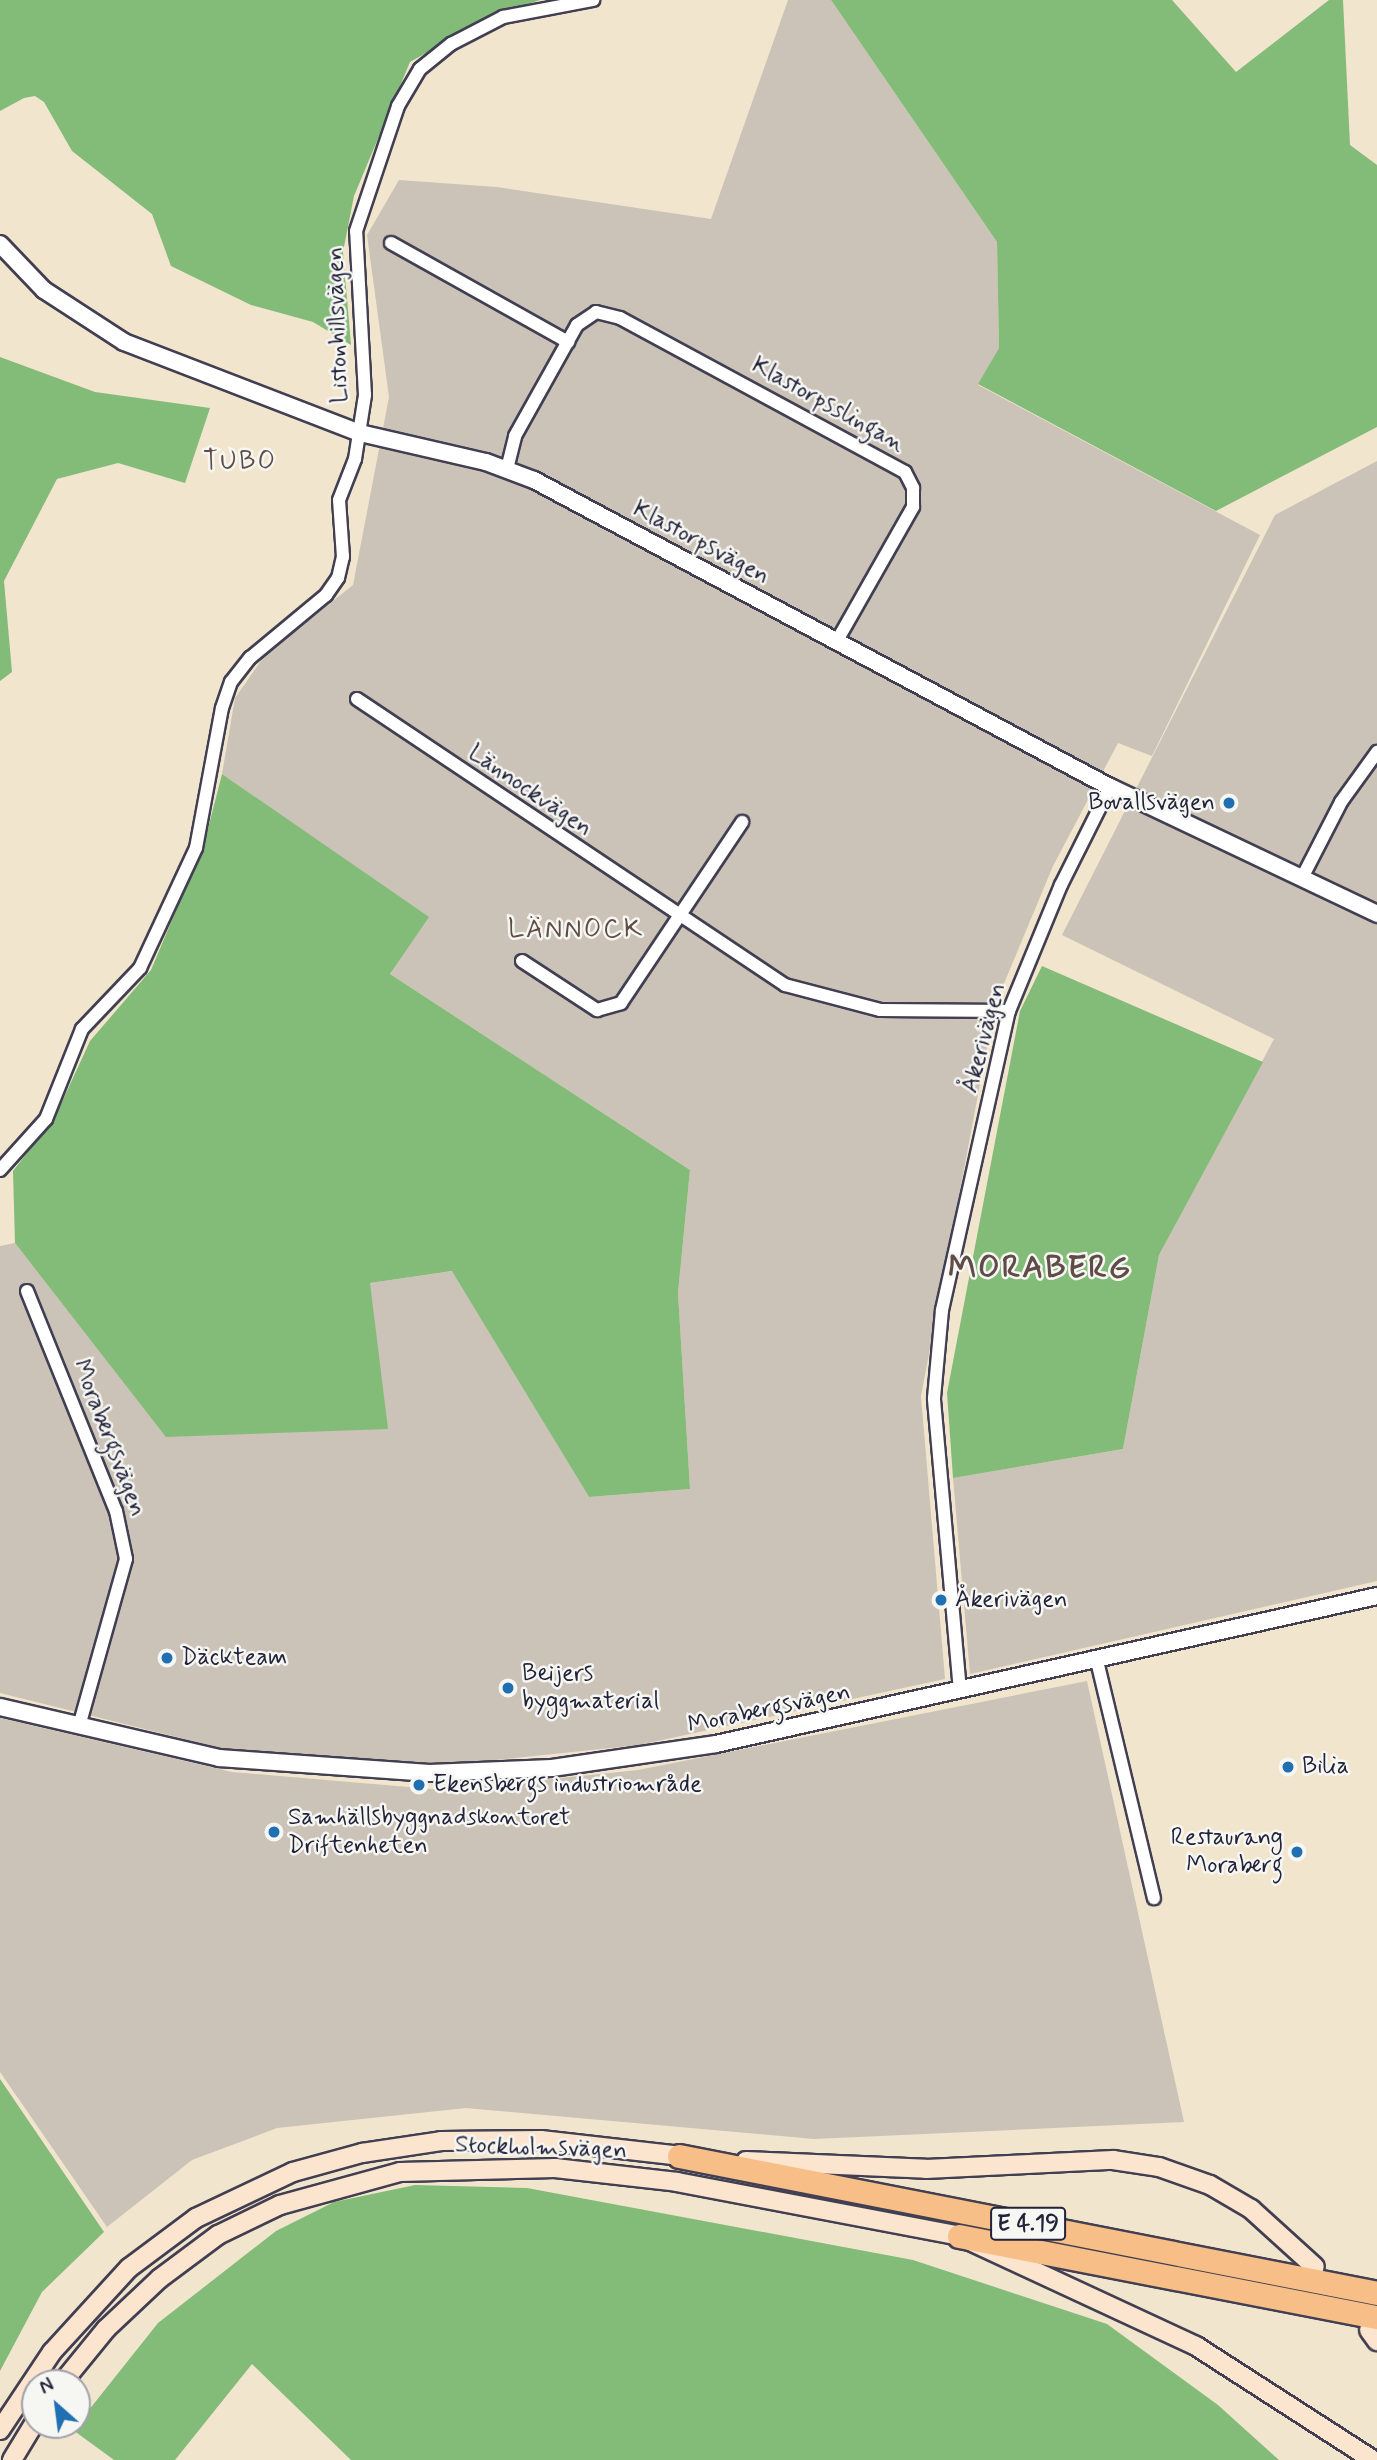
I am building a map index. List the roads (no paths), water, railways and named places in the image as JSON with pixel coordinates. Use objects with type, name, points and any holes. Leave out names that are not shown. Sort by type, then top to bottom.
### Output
[{"type":"highway","name":"E 4.19","points":[[679,2156],[1377,2293]]},
{"type":"highway","name":"E 4.19","points":[[959,2236],[1374,2329]]},
{"type":"main road","name":"Stockholmsvägen","points":[[0,2430],[51,2352],[129,2268],[196,2218],[293,2172],[362,2153],[441,2141],[541,2140],[679,2156],[881,2169],[1101,2160],[1159,2167],[1210,2185],[1251,2209],[1315,2267]]},
{"type":"main road","name":"Stockholmsvägen","points":[[74,2369],[132,2302],[219,2235],[310,2194],[400,2172],[503,2166],[611,2172],[959,2236],[1196,2346],[1373,2460]]},
{"type":"main road","points":[[12,2460],[25,2439]]},
{"type":"street","name":"Listonhillsvägen","points":[[0,1170],[46,1119],[82,1029],[140,968],[196,848],[222,708],[231,682],[271,638],[326,595],[338,578],[343,557],[339,500],[360,433],[365,395],[356,230],[398,106],[420,69],[451,44],[503,17],[593,0]]},
{"type":"street","points":[[391,243],[568,342]]},
{"type":"street","name":"Klastorpsvägen","points":[[0,244],[44,290],[124,342],[360,433],[507,469],[837,641],[1110,788],[1303,876],[1377,914]]},
{"type":"street","name":"Klastorpsslingan","points":[[507,469],[515,436],[577,326],[596,312],[620,318],[905,472],[913,488],[913,507],[837,641]]},
{"type":"street","name":"Lännockvägen","points":[[357,699],[785,985],[880,1010],[1009,1011]]},
{"type":"street","points":[[1303,876],[1341,802],[1377,752]]},
{"type":"street","name":"Åkerivägen","points":[[960,1691],[934,1398],[942,1310],[1009,1011],[1061,885],[1110,788]]},
{"type":"street","points":[[523,961],[597,1010],[621,1003],[741,822]]},
{"type":"street","name":"Morabergsvägen","points":[[27,1291],[116,1511],[126,1559],[79,1726]]},
{"type":"street","name":"Morabergsvägen","points":[[0,1707],[219,1758],[451,1773],[651,1756],[1097,1661],[1377,1596]]},
{"type":"street","points":[[1097,1661],[1154,1898]]},
{"type":"place","name":"Bovallsvägen","points":[[1229,803]]},
{"type":"place","name":"Åkerivägen","points":[[941,1600]]},
{"type":"place","name":"Däckteam","points":[[167,1658]]},
{"type":"place","name":"Beijers byggmaterial","points":[[508,1688]]},
{"type":"place","name":"Bilia","points":[[1288,1767]]},
{"type":"place","name":"Ekensbergs industriområde","points":[[419,1785]]},
{"type":"place","name":"Samhällsbyggnadskontoret Driftenheten","points":[[274,1832]]},
{"type":"place","name":"Restaurang Moraberg","points":[[1297,1852]]},
{"type":"district","name":"TUBO","points":[[240,463]]},
{"type":"district","name":"LÄNNOCK","points":[[576,931]]},
{"type":"district","name":"MORABERG","points":[[1040,1268]]}]
